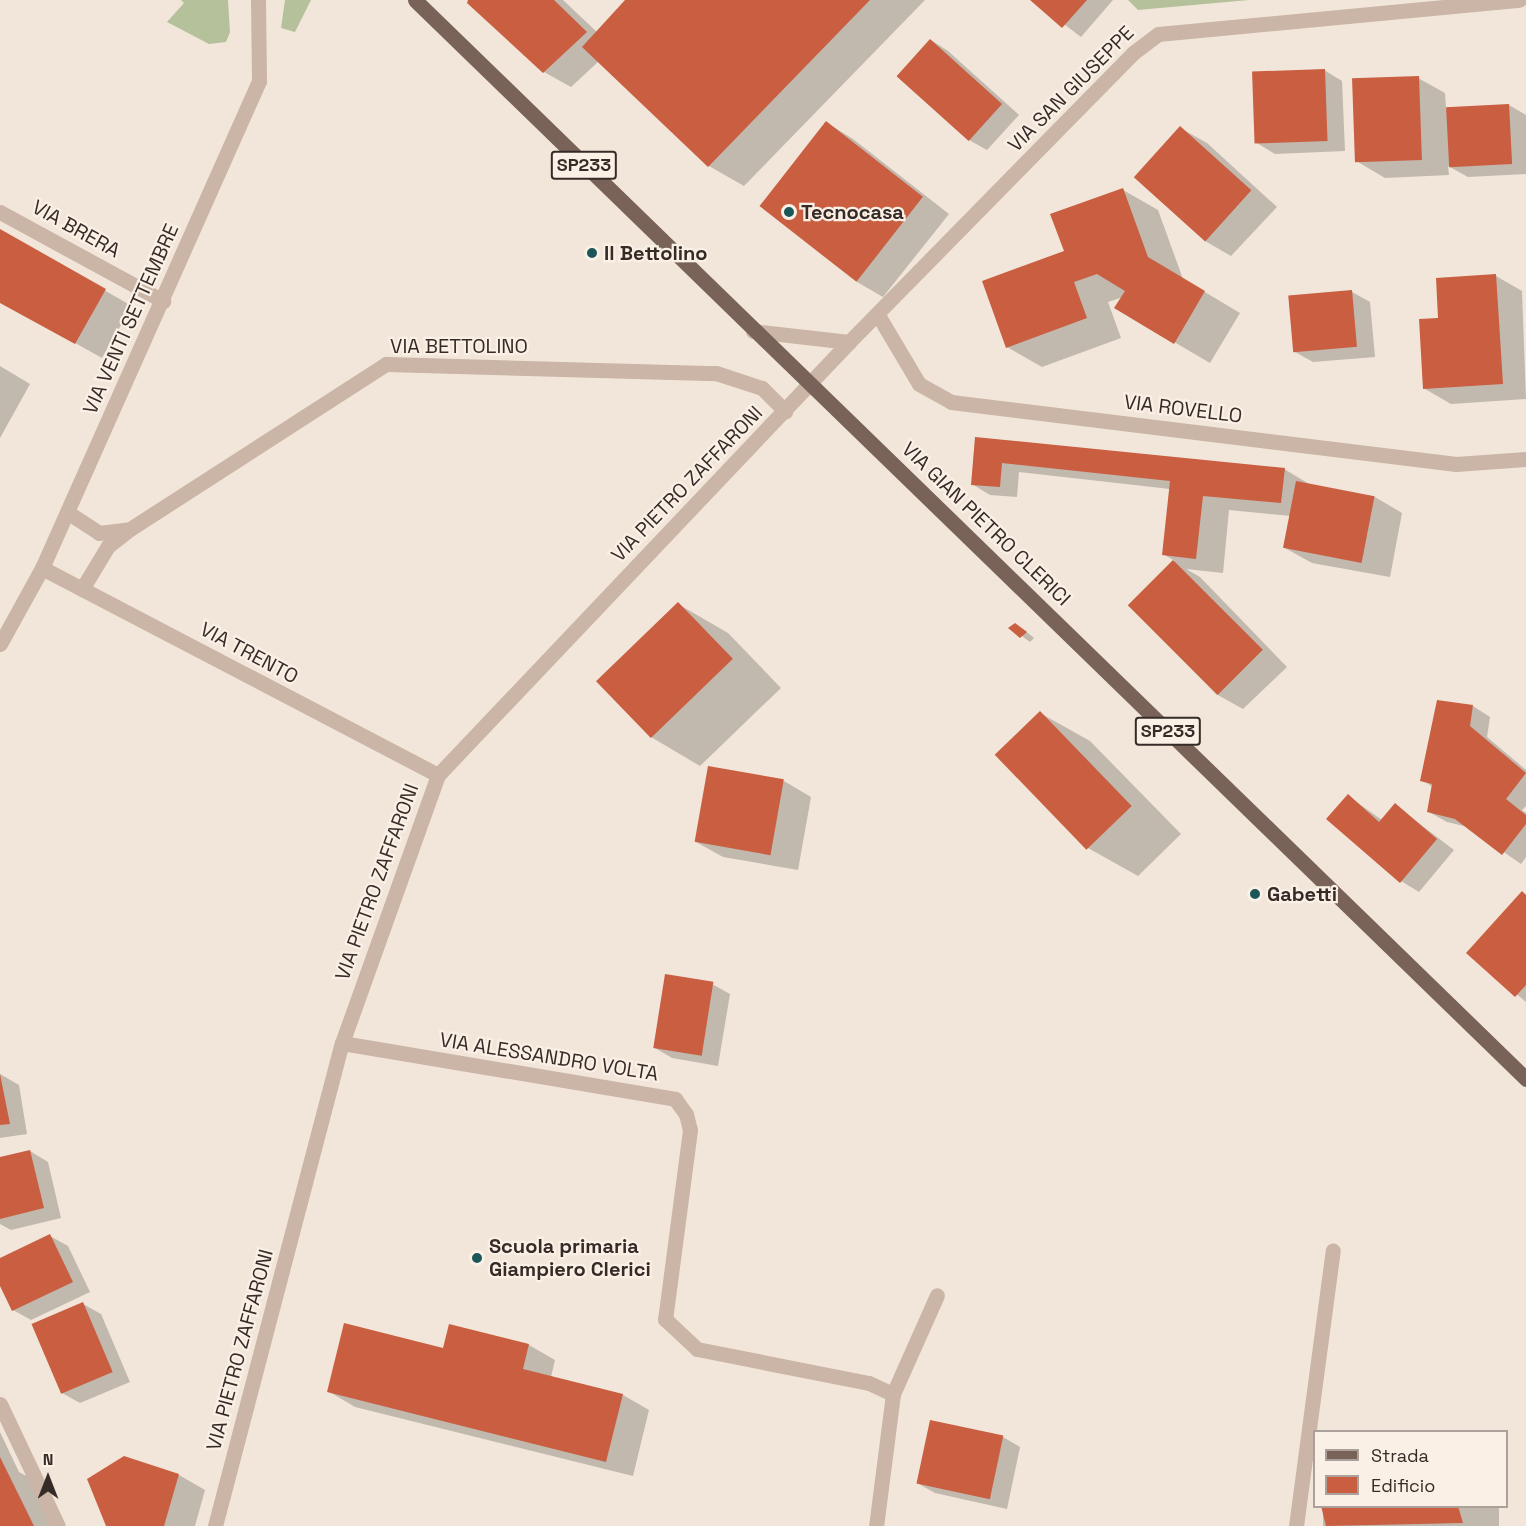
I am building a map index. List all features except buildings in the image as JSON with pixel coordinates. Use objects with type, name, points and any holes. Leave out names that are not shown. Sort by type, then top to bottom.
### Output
[{"type":"main road","name":"VIA GIAN PIETRO CLERICI","points":[[416,0],[753,331],[811,383],[1526,1079]]},
{"type":"street","name":"VIA VENTI SETTEMBRE","points":[[0,644],[42,568],[163,301],[259,81],[258,0]]},
{"type":"street","name":"VIA SAN GIUSEPPE","points":[[811,383],[1132,53],[1158,34],[1519,0]]},
{"type":"street","name":"VIA BRERA","points":[[0,212],[163,301]]},
{"type":"street","name":"VIA ROVELLO","points":[[878,315],[919,384],[951,402],[1456,464],[1526,459]]},
{"type":"street","points":[[753,331],[849,342]]},
{"type":"street","name":"VIA BETTOLINO","points":[[67,512],[99,533],[130,529],[386,364],[716,373],[762,388],[785,411]]},
{"type":"street","name":"VIA PIETRO ZAFFARONI","points":[[215,1526],[342,1043],[438,775],[811,383]]},
{"type":"street","points":[[82,589],[108,546],[130,529]]},
{"type":"street","name":"VIA TRENTO","points":[[42,568],[438,775]]},
{"type":"street","name":"VIA ALESSANDRO VOLTA","points":[[342,1043],[675,1099],[686,1114],[690,1130],[665,1319],[697,1349],[869,1383],[892,1394]]},
{"type":"street","points":[[1296,1526],[1333,1250]]},
{"type":"street","points":[[876,1526],[892,1394],[937,1295]]},
{"type":"street","points":[[0,1404],[58,1526]]},
{"type":"green space","points":[[181,0],[228,0],[230,32],[226,42],[209,44],[167,22],[184,3]]},
{"type":"green space","points":[[285,0],[311,0],[295,32],[281,28]]},
{"type":"green space","points":[[1128,0],[1249,0],[1138,10]]},
{"type":"place","name":"Tecnocasa","points":[[789,212]]},
{"type":"place","name":"Il Bettolino","points":[[592,253]]},
{"type":"place","name":"Gabetti","points":[[1255,894]]},
{"type":"place","name":"Scuola primaria Giampiero Clerici","points":[[477,1258]]}]
